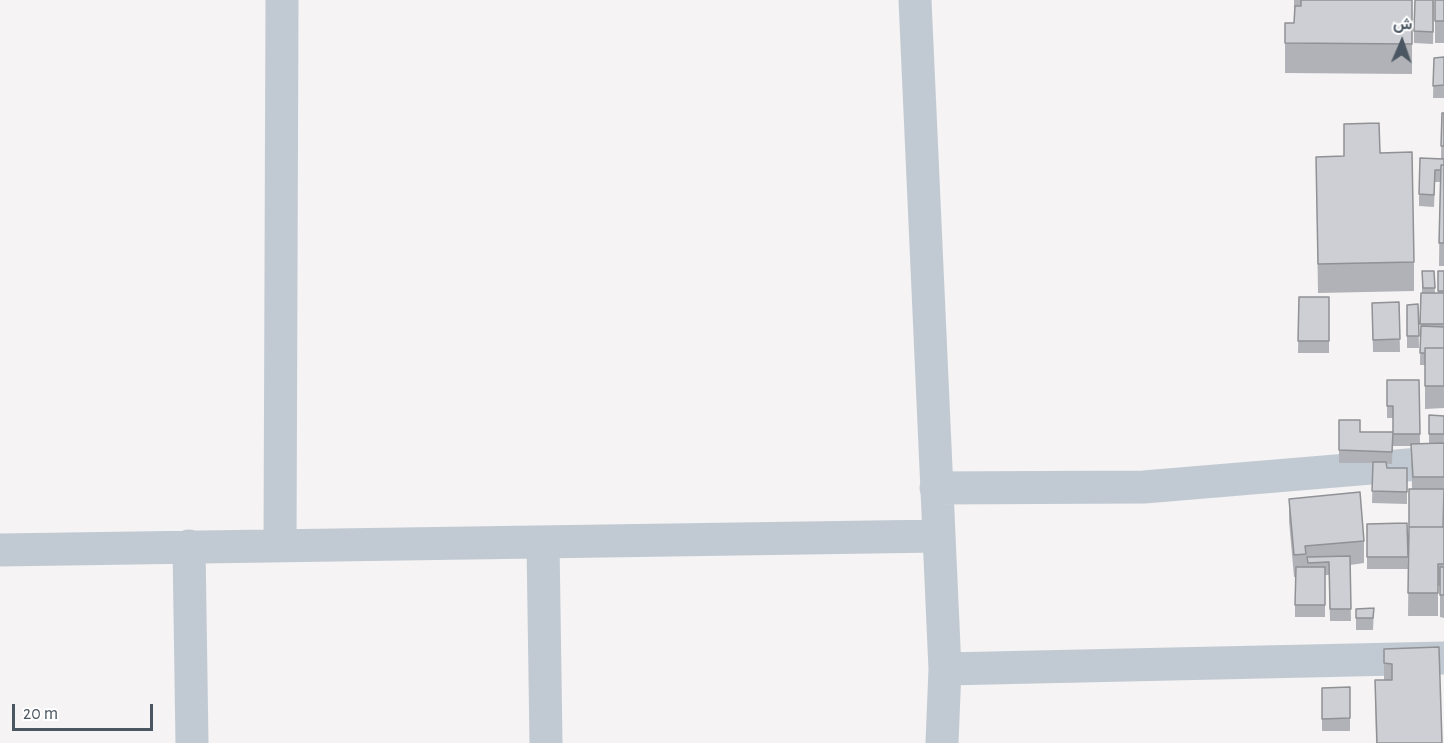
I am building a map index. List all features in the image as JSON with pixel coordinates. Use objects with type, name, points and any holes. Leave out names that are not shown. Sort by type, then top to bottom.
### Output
[{"type":"street","points":[[280,545],[282,0]]},
{"type":"street","points":[[915,0],[945,669],[942,743]]},
{"type":"street","points":[[936,488],[1144,487],[1444,462]]},
{"type":"street","points":[[0,550],[939,536]]},
{"type":"street","points":[[543,542],[546,743]]},
{"type":"street","points":[[189,546],[192,743]]},
{"type":"street","points":[[945,669],[1444,658]]},
{"type":"building","points":[[1301,0],[1412,0],[1412,44],[1285,43],[1285,23],[1294,23],[1295,6],[1301,6]]},
{"type":"building","points":[[1415,0],[1433,0],[1433,32],[1414,31]]},
{"type":"building","points":[[1435,0],[1444,0],[1444,21],[1435,21]]},
{"type":"building","points":[[1444,57],[1444,85],[1433,86],[1434,58]]},
{"type":"building","points":[[1442,113],[1444,113],[1444,146],[1441,146]]},
{"type":"building","points":[[1379,123],[1380,153],[1412,152],[1414,262],[1318,264],[1316,157],[1344,156],[1344,124]]},
{"type":"building","points":[[1420,158],[1444,159],[1441,170],[1435,170],[1434,195],[1419,194]]},
{"type":"building","points":[[1441,165],[1444,165],[1444,243],[1439,243]]},
{"type":"building","points":[[1422,271],[1434,271],[1435,288],[1423,288]]},
{"type":"building","points":[[1438,271],[1444,271],[1444,291],[1438,291]]},
{"type":"building","points":[[1421,293],[1444,293],[1444,324],[1420,324]]},
{"type":"building","points":[[1299,297],[1329,297],[1329,341],[1298,341]]},
{"type":"building","points":[[1399,302],[1400,339],[1373,340],[1372,303]]},
{"type":"building","points":[[1418,304],[1419,336],[1407,336],[1407,305]]},
{"type":"building","points":[[1421,326],[1444,327],[1444,348],[1425,348],[1425,353],[1420,353]]},
{"type":"building","points":[[1425,348],[1444,348],[1444,386],[1425,386]]},
{"type":"building","points":[[1387,380],[1419,380],[1420,434],[1393,434],[1393,406],[1387,406]]},
{"type":"building","points":[[1429,415],[1444,416],[1444,434],[1429,434]]},
{"type":"building","points":[[1339,420],[1360,420],[1360,432],[1393,432],[1392,452],[1339,450]]},
{"type":"building","points":[[1444,443],[1444,477],[1413,477],[1411,444]]},
{"type":"building","points":[[1373,462],[1386,462],[1387,468],[1407,468],[1407,492],[1372,491]]},
{"type":"building","points":[[1409,489],[1444,489],[1443,527],[1409,527]]},
{"type":"building","points":[[1360,492],[1364,541],[1305,546],[1306,554],[1294,555],[1289,499]]},
{"type":"building","points":[[1407,523],[1408,557],[1367,557],[1367,524]]},
{"type":"building","points":[[1409,527],[1444,527],[1444,564],[1438,564],[1438,593],[1408,593]]},
{"type":"building","points":[[1350,556],[1351,609],[1330,609],[1329,562],[1308,563],[1307,557]]},
{"type":"building","points":[[1296,567],[1325,567],[1325,605],[1295,605]]},
{"type":"building","points":[[1440,567],[1444,567],[1444,595],[1440,595]]},
{"type":"building","points":[[1374,608],[1373,618],[1356,618],[1356,609]]},
{"type":"building","points":[[1439,647],[1442,743],[1377,743],[1375,680],[1392,680],[1392,664],[1384,663],[1384,649]]},
{"type":"building","points":[[1350,687],[1350,718],[1322,719],[1322,688]]}]
